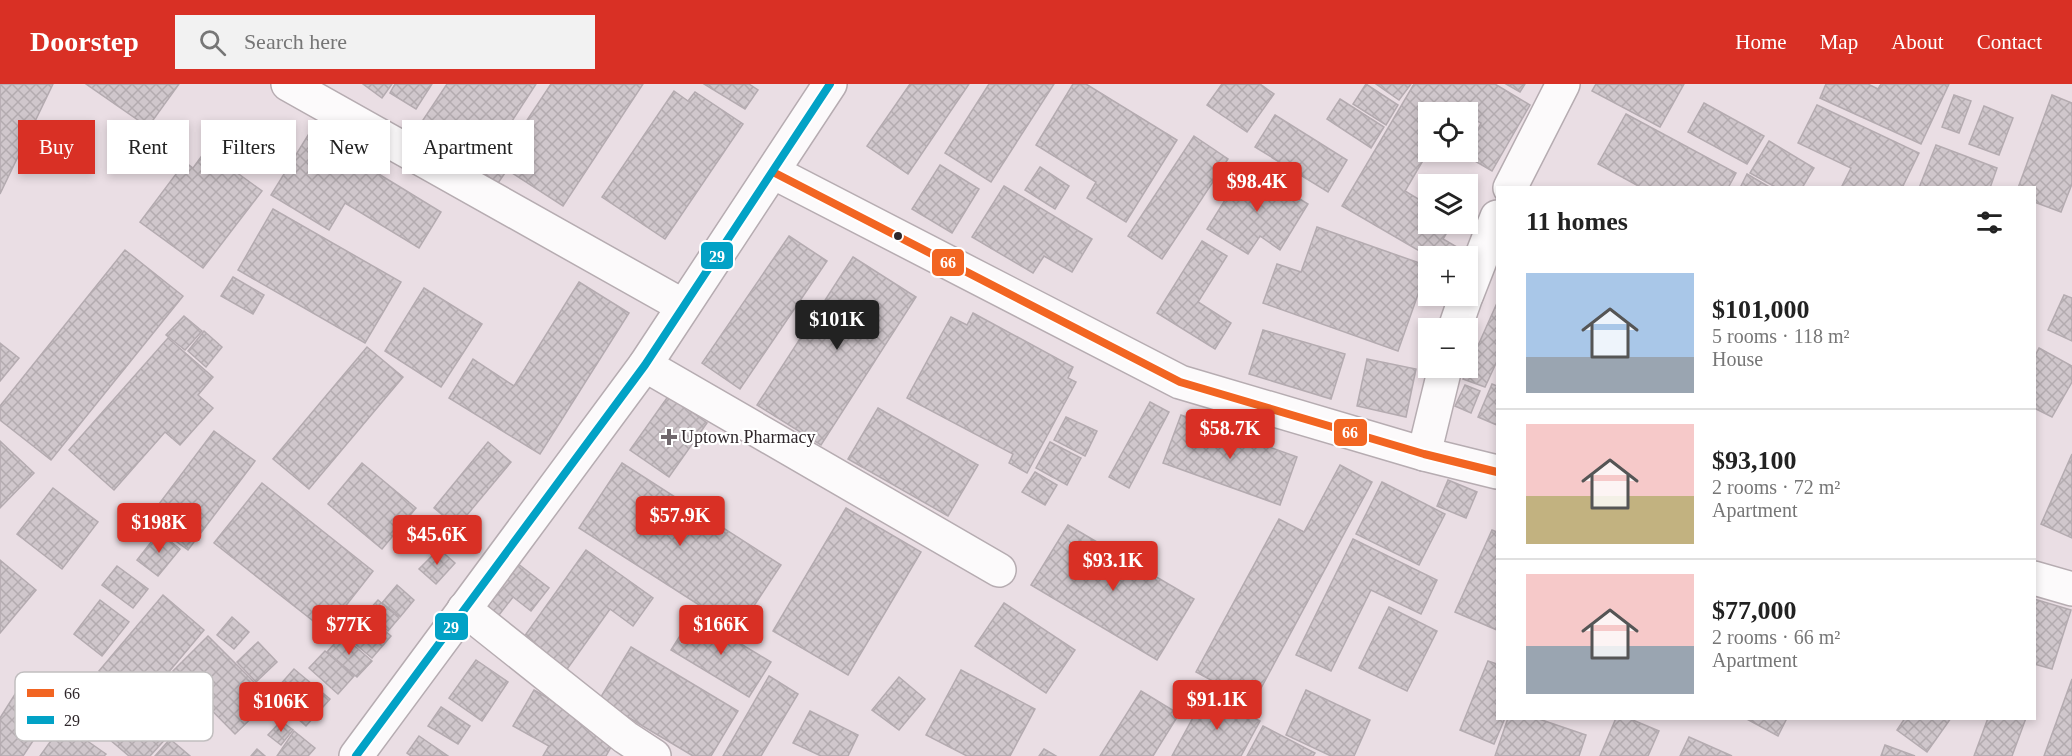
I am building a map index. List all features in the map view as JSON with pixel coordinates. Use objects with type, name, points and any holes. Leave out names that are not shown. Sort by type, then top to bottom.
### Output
[{"type":"street","points":[[288,84],[683,306]]},
{"type":"street","points":[[356,756],[645,365],[830,84]]},
{"type":"street","points":[[1511,186],[1522,159],[1563,84]]},
{"type":"street","points":[[773,172],[1180,382],[1424,454],[1496,472]]},
{"type":"street","points":[[1478,266],[1496,220]]},
{"type":"street","points":[[645,365],[999,570]]},
{"type":"street","points":[[1424,454],[1442,378]]},
{"type":"street","points":[[2036,579],[2072,589]]},
{"type":"street","points":[[464,609],[625,737],[654,756]]},
{"type":"building","points":[[0,84],[53,84],[36,120],[18,120],[18,157],[0,194]]},
{"type":"building","points":[[86,84],[179,84],[153,120],[138,120]]},
{"type":"building","points":[[363,84],[392,84],[382,98]]},
{"type":"building","points":[[395,84],[432,84],[416,109],[390,93]]},
{"type":"building","points":[[447,84],[536,84],[513,120],[423,120]]},
{"type":"building","points":[[551,84],[643,84],[563,206],[513,174],[534,174],[534,120],[527,120]]},
{"type":"building","points":[[704,84],[749,84],[758,90],[745,109]]},
{"type":"building","points":[[910,84],[969,84],[908,174],[867,146]]},
{"type":"building","points":[[989,84],[1054,84],[991,182],[945,153]]},
{"type":"building","points":[[1073,84],[1086,84],[1177,140],[1126,222],[1087,198],[1096,182],[1036,145]]},
{"type":"building","points":[[1222,84],[1260,84],[1274,94],[1247,132],[1207,105]]},
{"type":"building","points":[[1366,84],[1398,105],[1386,125],[1353,104]]},
{"type":"building","points":[[1376,84],[1411,84],[1399,100]]},
{"type":"building","points":[[1414,84],[1495,84],[1530,105],[1492,171],[1477,162],[1478,129],[1481,123],[1478,121],[1478,102],[1418,102],[1418,162],[1422,162],[1405,191],[1418,199],[1418,234],[1446,234],[1443,239],[1455,246],[1418,246],[1418,250],[1342,206]]},
{"type":"building","points":[[1506,84],[1525,84],[1520,92]]},
{"type":"building","points":[[1596,84],[1684,84],[1660,127],[1592,91]]},
{"type":"building","points":[[1826,84],[1868,84],[1878,89],[1881,84],[1949,84],[1921,144],[1820,98]]},
{"type":"building","points":[[674,91],[688,101],[695,92],[743,124],[665,239],[602,197]]},
{"type":"building","points":[[1954,95],[1971,101],[1959,133],[1942,127]]},
{"type":"building","points":[[2052,95],[2072,103],[2072,184],[2061,212],[2036,203],[2036,186],[2019,186]]},
{"type":"building","points":[[1340,99],[1384,127],[1371,148],[1327,119]]},
{"type":"building","points":[[1704,103],[1764,136],[1747,164],[1688,132]]},
{"type":"building","points":[[1817,105],[1919,153],[1903,186],[1842,186],[1851,168],[1798,143]]},
{"type":"building","points":[[1984,106],[2013,118],[1999,155],[1969,144]]},
{"type":"building","points":[[1626,114],[1736,173],[1729,186],[1638,186],[1598,164]]},
{"type":"building","points":[[1275,115],[1347,160],[1328,192],[1255,147]]},
{"type":"building","points":[[308,135],[308,174],[379,174],[441,212],[419,248],[345,203],[329,230],[271,195],[284,174],[296,174],[296,155]]},
{"type":"building","points":[[1194,136],[1228,159],[1162,259],[1128,236]]},
{"type":"building","points":[[1769,141],[1814,168],[1803,186],[1773,186],[1750,173]]},
{"type":"building","points":[[1936,145],[1997,168],[1991,186],[1920,186]]},
{"type":"building","points":[[201,157],[201,174],[239,174],[262,191],[203,268],[140,222],[176,174],[189,174],[189,165],[193,168]]},
{"type":"building","points":[[940,165],[979,189],[952,233],[912,209]]},
{"type":"building","points":[[1246,166],[1308,204],[1280,250],[1260,236],[1248,254],[1207,229]]},
{"type":"building","points":[[1040,167],[1069,186],[1055,209],[1025,190]]},
{"type":"building","points":[[483,174],[504,174],[496,186],[482,176]]},
{"type":"building","points":[[1747,174],[1768,186],[1741,186]]},
{"type":"building","points":[[1004,186],[1092,239],[1072,272],[1044,256],[1033,273],[972,237]]},
{"type":"building","points":[[273,209],[401,282],[365,343],[238,270]]},
{"type":"building","points":[[1317,227],[1418,262],[1418,294],[1398,351],[1263,303],[1277,264],[1301,272]]},
{"type":"building","points":[[789,236],[827,261],[740,389],[702,363]]},
{"type":"building","points":[[1202,241],[1227,256],[1198,302],[1231,323],[1215,349],[1157,313]]},
{"type":"building","points":[[125,250],[183,296],[51,460],[0,420],[0,406]]},
{"type":"building","points":[[853,257],[916,297],[821,445],[757,405]]},
{"type":"building","points":[[233,277],[264,295],[253,314],[221,296]]},
{"type":"building","points":[[579,282],[629,313],[540,454],[449,398],[473,359],[514,386]]},
{"type":"building","points":[[424,288],[482,324],[441,387],[385,351]]},
{"type":"building","points":[[2064,295],[2072,298],[2072,341],[2048,330]]},
{"type":"building","points":[[1496,305],[1496,363],[1485,387],[1463,379],[1478,378],[1478,345]]},
{"type":"building","points":[[973,313],[1073,367],[1068,378],[1076,382],[1027,473],[1009,463],[1013,454],[907,398],[951,317],[967,325]]},
{"type":"building","points":[[184,316],[202,331],[185,350],[166,335]]},
{"type":"building","points":[[1263,330],[1345,354],[1331,399],[1249,374]]},
{"type":"building","points":[[204,331],[222,347],[206,367],[188,351]]},
{"type":"building","points":[[168,338],[213,377],[198,395],[213,408],[180,445],[165,432],[114,490],[69,450]]},
{"type":"building","points":[[0,343],[19,358],[0,381]]},
{"type":"building","points":[[367,347],[403,377],[309,489],[273,459]]},
{"type":"building","points":[[2039,348],[2072,366],[2072,382],[2052,417],[2036,409],[2036,354]]},
{"type":"building","points":[[1367,359],[1416,369],[1406,417],[1357,406]]},
{"type":"building","points":[[1492,384],[1496,386],[1496,425],[1478,417]]},
{"type":"building","points":[[1465,385],[1480,391],[1471,413],[1455,406]]},
{"type":"building","name":"Uptown Pharmacy","points":[[669,395],[707,423],[669,477],[630,450]]},
{"type":"building","points":[[1150,402],[1169,412],[1129,488],[1109,477]]},
{"type":"building","points":[[878,408],[978,465],[948,516],[848,459]]},
{"type":"building","points":[[1181,415],[1297,457],[1280,505],[1163,463]]},
{"type":"building","points":[[1066,417],[1097,431],[1085,456],[1054,440]]},
{"type":"building","points":[[214,431],[255,461],[188,550],[147,520]]},
{"type":"building","points":[[0,441],[34,473],[0,508]]},
{"type":"building","points":[[488,442],[511,462],[457,527],[434,508]]},
{"type":"building","points":[[1050,442],[1081,458],[1067,485],[1036,468]]},
{"type":"building","points":[[2072,454],[2072,538],[2041,524]]},
{"type":"building","points":[[362,463],[416,508],[382,549],[328,504]]},
{"type":"building","points":[[622,463],[781,565],[738,630],[579,528]]},
{"type":"building","points":[[1340,465],[1372,482],[1253,703],[1196,672],[1279,519],[1304,532]]},
{"type":"building","points":[[1035,472],[1057,485],[1045,505],[1022,492]]},
{"type":"building","points":[[1448,480],[1477,492],[1466,518],[1437,506]]},
{"type":"building","points":[[1382,482],[1445,514],[1419,565],[1356,534]]},
{"type":"building","points":[[262,483],[373,571],[326,631],[214,543]]},
{"type":"building","points":[[53,488],[98,522],[62,569],[17,534]]},
{"type":"building","points":[[846,508],[921,552],[848,675],[773,631]]},
{"type":"building","points":[[1068,525],[1194,599],[1157,660],[1031,585]]},
{"type":"building","points":[[1492,530],[1496,532],[1496,630],[1455,612]]},
{"type":"building","points":[[159,532],[180,549],[158,576],[137,560]]},
{"type":"building","points":[[1353,539],[1437,580],[1421,614],[1371,590],[1331,671],[1296,655]]},
{"type":"building","points":[[439,549],[455,563],[436,584],[419,569]]},
{"type":"building","points":[[586,550],[653,598],[633,626],[610,609],[565,672],[521,641]]},
{"type":"building","points":[[0,560],[36,590],[0,633]]},
{"type":"building","points":[[517,563],[549,588],[531,611],[513,597],[499,615],[485,604]]},
{"type":"building","points":[[117,566],[148,589],[133,608],[102,585]]},
{"type":"building","points":[[397,585],[414,600],[400,617],[382,603]]},
{"type":"building","points":[[163,595],[204,630],[169,672],[99,671]]},
{"type":"building","points":[[100,600],[129,622],[102,656],[74,634]]},
{"type":"building","points":[[378,600],[399,618],[388,631],[367,612]]},
{"type":"building","points":[[2036,600],[2071,610],[2052,669],[2036,665]]},
{"type":"building","points":[[1004,603],[1075,650],[1046,693],[975,646]]},
{"type":"building","points":[[1389,607],[1437,631],[1407,691],[1359,668]]},
{"type":"building","points":[[362,611],[391,636],[372,658],[343,634]]},
{"type":"building","points":[[693,615],[771,662],[749,697],[671,650]]},
{"type":"building","points":[[232,617],[249,632],[234,649],[217,635]]},
{"type":"building","points":[[342,635],[372,661],[357,677],[327,652]]},
{"type":"building","points":[[208,636],[271,699],[235,734],[213,712],[213,672],[173,671]]},
{"type":"building","points":[[258,642],[277,662],[256,682],[237,662]]},
{"type":"building","points":[[631,647],[738,711],[711,756],[693,756],[599,700]]},
{"type":"building","points":[[325,651],[354,676],[338,694],[309,668]]},
{"type":"building","points":[[476,660],[508,682],[482,721],[449,698]]},
{"type":"building","points":[[1488,661],[1496,664],[1496,720],[1504,720],[1494,744],[1460,730]]},
{"type":"building","points":[[294,669],[330,699],[306,726],[271,695]]},
{"type":"building","points":[[961,670],[1035,709],[1010,756],[967,756],[926,735]]},
{"type":"building","points":[[769,676],[798,694],[761,756],[723,756]]},
{"type":"building","points":[[899,677],[925,699],[899,730],[872,710]]},
{"type":"building","points":[[2072,679],[2072,756],[2044,756]]},
{"type":"building","points":[[534,690],[616,738],[606,756],[543,756],[549,746],[513,726]]},
{"type":"building","points":[[1306,690],[1370,720],[1354,756],[1331,756],[1286,735]]},
{"type":"building","points":[[1141,691],[1179,714],[1153,756],[1100,756]]},
{"type":"building","points":[[1207,692],[1260,721],[1241,756],[1172,756]]},
{"type":"building","points":[[15,694],[15,741],[33,741],[23,756],[0,756],[0,718]]},
{"type":"building","points":[[441,707],[470,726],[458,744],[428,726]]},
{"type":"building","points":[[810,711],[858,735],[848,756],[821,756],[793,743]]},
{"type":"building","points":[[1507,720],[1542,720],[1586,735],[1579,756],[1495,756]]},
{"type":"building","points":[[1615,720],[1633,720],[1659,731],[1648,756],[1600,756]]},
{"type":"building","points":[[1749,720],[1786,720],[1778,736]]},
{"type":"building","points":[[1904,720],[1950,720],[1927,752],[1897,730]]},
{"type":"building","points":[[1987,720],[2025,720],[2012,756],[1974,756]]},
{"type":"building","points":[[281,721],[293,730],[281,745],[268,735]]},
{"type":"building","points":[[1263,726],[1315,753],[1313,756],[1247,756]]},
{"type":"building","points":[[294,731],[315,748],[308,756],[277,756]]},
{"type":"building","points":[[419,736],[448,756],[411,756],[407,753]]},
{"type":"building","points":[[1689,737],[1732,756],[1680,756]]},
{"type":"building","points":[[51,741],[87,741],[106,754],[104,756],[40,756]]},
{"type":"building","points":[[111,741],[164,741],[150,756],[129,756]]},
{"type":"building","points":[[168,741],[172,741],[190,756],[155,756]]},
{"type":"building","points":[[1885,745],[1915,756],[1881,756]]},
{"type":"building","points":[[257,749],[265,756],[251,756]]},
{"type":"building","points":[[1044,749],[1056,756],[1039,756]]},
{"type":"transit line","name":"29","points":[[356,756],[645,365],[830,84]]},
{"type":"transit line","name":"66","points":[[773,172],[1180,382],[1424,454],[1496,472]]},
{"type":"place","name":"Uptown Pharmacy","points":[[669,437]]}]
